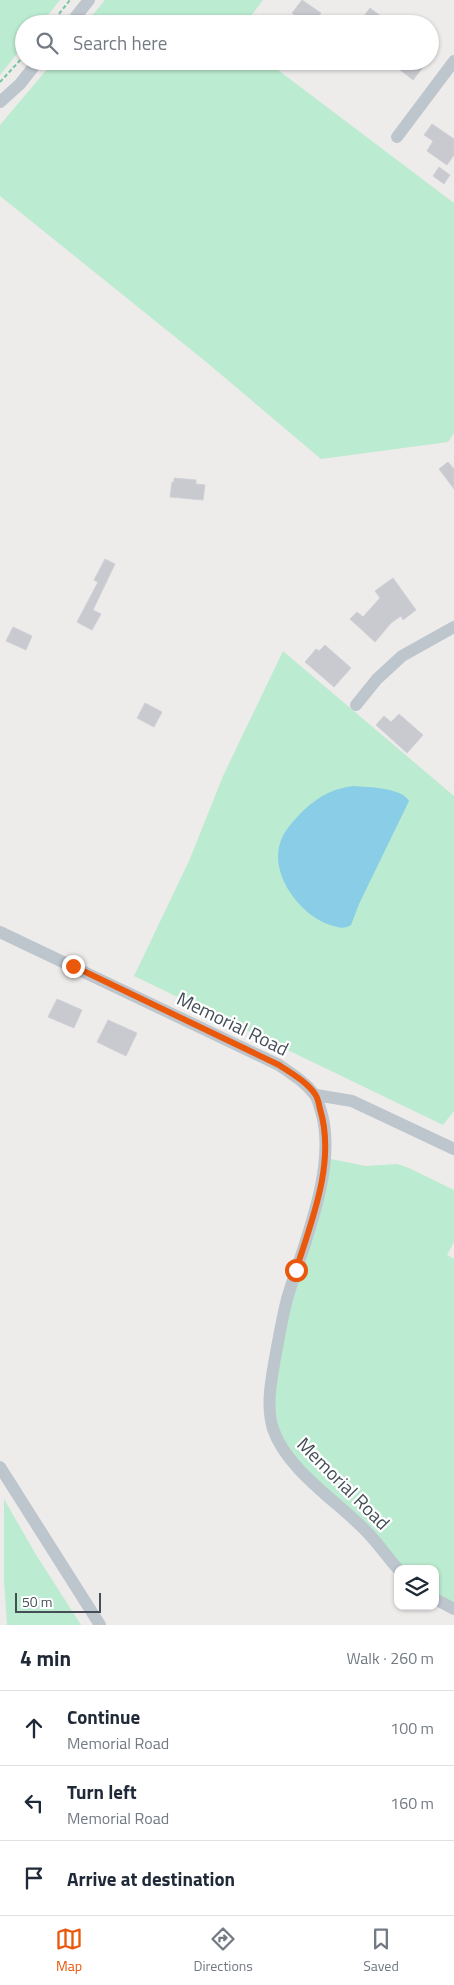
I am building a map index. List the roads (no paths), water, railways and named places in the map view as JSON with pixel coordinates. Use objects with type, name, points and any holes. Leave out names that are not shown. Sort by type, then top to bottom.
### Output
[{"type":"street","points":[[77,15],[89,0]]},
{"type":"street","points":[[397,137],[454,61]]},
{"type":"street","points":[[0,102],[20,84],[31,70]]},
{"type":"street","points":[[356,705],[377,679],[402,656],[453,631]]},
{"type":"street","name":"Memorial Road","points":[[0,932],[279,1065],[300,1079],[316,1095],[323,1118],[326,1140],[323,1168],[316,1206],[282,1318],[270,1386],[269,1410],[273,1429],[282,1448],[296,1465],[367,1532],[395,1565]]},
{"type":"street","points":[[316,1095],[352,1100],[454,1149]]},
{"type":"street","points":[[0,1467],[100,1625]]},
{"type":"street","points":[[439,1601],[454,1609]]},
{"type":"water","points":[[354,786],[400,793],[409,801],[359,904],[351,925],[340,928],[319,920],[300,905],[291,894],[280,871],[279,847],[289,827],[310,805],[333,791]]}]
